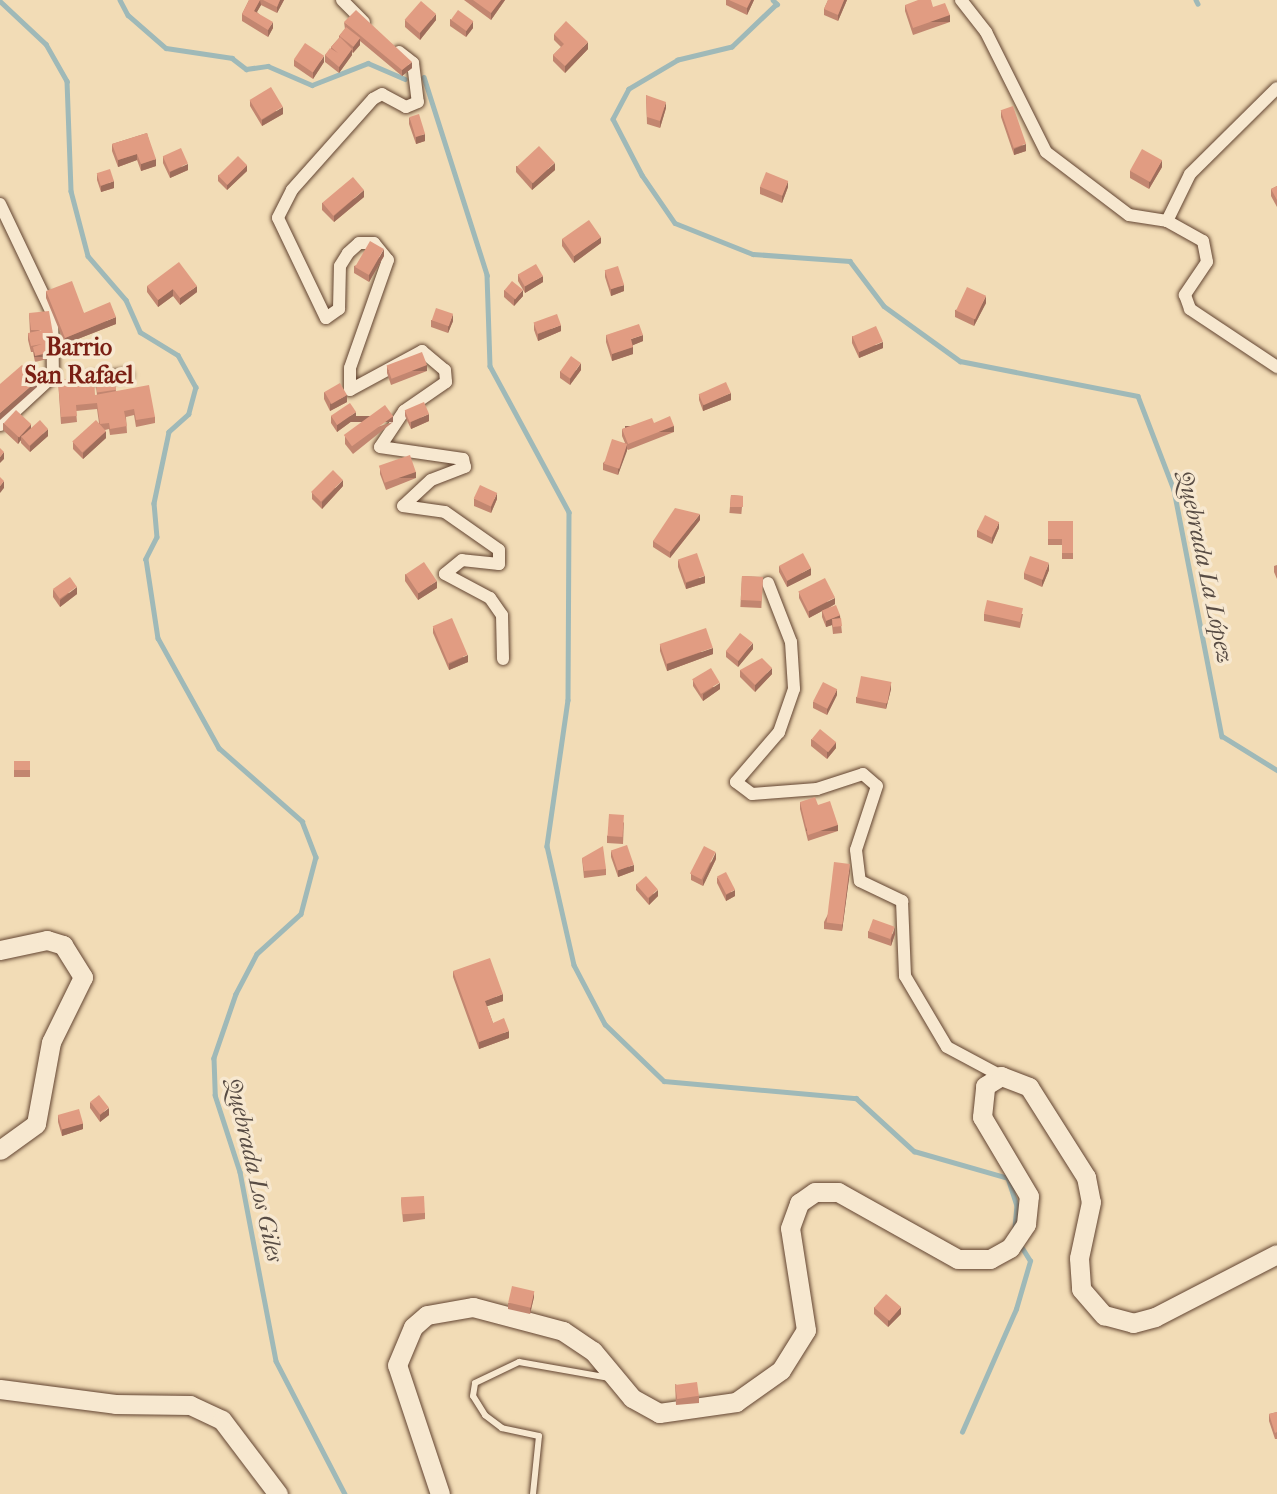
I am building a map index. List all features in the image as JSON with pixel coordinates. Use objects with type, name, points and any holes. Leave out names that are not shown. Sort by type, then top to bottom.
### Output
[{"type":"main road","points":[[0,950],[47,940],[63,945],[83,977],[51,1042],[36,1124],[0,1150]]},
{"type":"main road","points":[[440,1494],[397,1365],[412,1327],[427,1315],[473,1307],[537,1320],[593,1351],[644,1408],[680,1414],[736,1402],[781,1370],[806,1330],[792,1217],[815,1192],[838,1192],[958,1259],[990,1259],[1010,1248],[1027,1224],[1029,1196],[982,1117],[985,1086],[1001,1076],[1029,1087],[1086,1177],[1091,1202],[1079,1258],[1081,1289],[1104,1315],[1133,1323],[1155,1317],[1277,1254]]},
{"type":"main road","points":[[0,1388],[115,1404],[173,1400],[190,1405],[222,1420],[278,1494]]},
{"type":"street","points":[[342,0],[380,38],[413,63],[418,102],[406,107],[382,94],[373,99],[292,190],[278,218],[326,318],[339,309],[340,266],[348,253],[366,241],[388,260],[350,368],[350,390],[422,351],[445,370],[446,382],[404,411],[380,447],[463,459],[465,467],[431,480],[403,506],[445,512],[499,550],[499,564],[462,560],[445,574],[490,598],[502,615],[503,659]]},
{"type":"street","points":[[961,0],[986,32],[1046,152],[1129,215],[1167,221],[1203,241],[1207,262],[1185,295],[1190,309],[1277,367]]},
{"type":"street","points":[[1167,221],[1189,174],[1277,88]]},
{"type":"street","points":[[0,204],[52,313],[53,376],[0,425]]},
{"type":"street","points":[[53,376],[63,381],[127,375]]},
{"type":"street","points":[[768,583],[790,642],[794,689],[779,732],[736,782],[752,794],[817,789],[863,774],[877,786],[858,840],[860,881],[902,901],[905,976],[947,1047],[1001,1076]]},
{"type":"lane","points":[[533,1494],[538,1436],[502,1428],[485,1415],[473,1396],[475,1383],[519,1362],[616,1378]]},
{"type":"building","points":[[249,0],[260,0],[254,11],[273,22],[268,30],[242,14]]},
{"type":"building","points":[[263,0],[280,0],[277,7]]},
{"type":"building","points":[[473,0],[501,0],[491,13]]},
{"type":"building","points":[[729,0],[751,0],[747,8]]},
{"type":"building","points":[[828,0],[844,0],[838,15],[824,9]]},
{"type":"building","points":[[918,0],[931,0],[933,7],[945,3],[950,15],[913,28],[905,5]]},
{"type":"building","points":[[421,1],[436,14],[420,33],[405,20]]},
{"type":"building","points":[[356,10],[412,62],[402,70],[344,22]]},
{"type":"building","points":[[458,10],[473,21],[466,31],[451,20]]},
{"type":"building","points":[[566,21],[588,42],[565,66],[553,55],[564,44],[554,34]]},
{"type":"building","points":[[346,27],[360,38],[353,47],[339,36]]},
{"type":"building","points":[[340,37],[352,49],[339,67],[325,55],[330,48],[338,53],[331,47]]},
{"type":"building","points":[[305,43],[324,56],[313,72],[294,60]]},
{"type":"building","points":[[271,87],[283,107],[261,120],[250,100]]},
{"type":"building","points":[[646,95],[666,102],[660,121],[647,117]]},
{"type":"building","points":[[1013,106],[1026,144],[1014,148],[1001,110]]},
{"type":"building","points":[[419,114],[425,134],[416,137],[409,117]]},
{"type":"building","points":[[147,133],[156,159],[141,164],[137,154],[118,160],[112,144]]},
{"type":"building","points":[[539,146],[555,163],[533,183],[517,166]]},
{"type":"building","points":[[181,148],[188,164],[170,172],[163,156]]},
{"type":"building","points":[[1142,149],[1162,160],[1150,182],[1130,171]]},
{"type":"building","points":[[238,156],[247,165],[227,185],[218,176]]},
{"type":"building","points":[[110,169],[114,181],[101,186],[97,173]]},
{"type":"building","points":[[766,172],[788,181],[782,196],[760,187]]},
{"type":"building","points":[[353,177],[364,190],[333,216],[322,203]]},
{"type":"building","points":[[1277,186],[1277,200],[1271,189]]},
{"type":"building","points":[[589,220],[601,237],[574,256],[562,239]]},
{"type":"building","points":[[370,241],[384,249],[369,275],[355,267]]},
{"type":"building","points":[[179,262],[197,286],[180,298],[173,289],[158,300],[147,286]]},
{"type":"building","points":[[536,264],[543,276],[525,287],[518,274]]},
{"type":"building","points":[[618,266],[624,285],[611,289],[605,270]]},
{"type":"building","points":[[72,281],[84,313],[110,302],[116,317],[65,338],[46,291]]},
{"type":"building","points":[[512,281],[523,290],[515,299],[504,290]]},
{"type":"building","points":[[967,287],[986,296],[975,319],[956,311]]},
{"type":"building","points":[[436,308],[453,314],[449,326],[432,320]]},
{"type":"building","points":[[49,311],[56,351],[35,356],[33,347],[42,344],[31,346],[28,333],[42,330],[31,330],[29,313]]},
{"type":"building","points":[[557,314],[561,325],[538,334],[534,323]]},
{"type":"building","points":[[639,324],[643,335],[631,339],[633,347],[612,354],[606,335]]},
{"type":"building","points":[[876,326],[883,342],[859,352],[852,337]]},
{"type":"building","points":[[422,352],[427,365],[392,379],[387,366]]},
{"type":"building","points":[[571,356],[581,363],[570,378],[560,372]]},
{"type":"building","points":[[22,365],[37,381],[0,413],[0,384]]},
{"type":"building","points":[[114,375],[116,390],[97,392],[95,378]]},
{"type":"building","points":[[94,377],[95,395],[149,385],[155,417],[136,420],[134,409],[124,411],[127,426],[110,429],[109,423],[100,424],[97,403],[76,405],[77,416],[61,417],[58,380]]},
{"type":"building","points":[[726,382],[731,393],[703,405],[699,394]]},
{"type":"building","points":[[340,383],[347,395],[331,404],[324,392]]},
{"type":"building","points":[[424,402],[429,414],[410,422],[405,410]]},
{"type":"building","points":[[350,403],[356,412],[337,425],[331,416]]},
{"type":"building","points":[[385,405],[393,416],[352,446],[344,435]]},
{"type":"building","points":[[16,410],[31,424],[19,437],[4,423]]},
{"type":"building","points":[[670,416],[674,426],[628,444],[622,429],[652,418],[654,423]]},
{"type":"building","points":[[40,420],[48,429],[29,446],[21,437]]},
{"type":"building","points":[[96,420],[106,431],[82,453],[72,441]]},
{"type":"building","points":[[612,439],[627,444],[619,469],[604,464]]},
{"type":"building","points":[[410,455],[416,472],[385,483],[379,466]]},
{"type":"building","points":[[333,470],[343,480],[321,502],[311,492]]},
{"type":"building","points":[[480,485],[497,493],[491,507],[474,499]]},
{"type":"building","points":[[731,495],[743,496],[743,507],[730,507]]},
{"type":"building","points":[[675,508],[700,514],[670,552],[653,541]]},
{"type":"building","points":[[985,515],[999,522],[992,537],[977,530]]},
{"type":"building","points":[[1048,521],[1073,521],[1073,553],[1062,553],[1062,539],[1048,539]]},
{"type":"building","points":[[697,553],[705,576],[686,582],[678,560]]},
{"type":"building","points":[[803,553],[811,568],[787,581],[779,566]]},
{"type":"building","points":[[1030,556],[1049,563],[1043,580],[1024,573]]},
{"type":"building","points":[[424,562],[437,581],[419,593],[406,574]]},
{"type":"building","points":[[742,576],[763,577],[762,601],[741,600]]},
{"type":"building","points":[[70,577],[77,587],[60,599],[53,589]]},
{"type":"building","points":[[825,578],[835,598],[808,611],[798,592]]},
{"type":"building","points":[[987,600],[1023,608],[1020,622],[984,614]]},
{"type":"building","points":[[836,605],[840,615],[826,621],[822,611]]},
{"type":"building","points":[[452,618],[468,655],[448,663],[433,626]]},
{"type":"building","points":[[841,618],[842,626],[833,627],[832,619]]},
{"type":"building","points":[[706,628],[713,648],[667,664],[660,644]]},
{"type":"building","points":[[740,633],[753,643],[738,661],[726,651]]},
{"type":"building","points":[[762,658],[772,668],[755,685],[740,670]]},
{"type":"building","points":[[711,668],[720,683],[701,694],[692,679]]},
{"type":"building","points":[[861,676],[891,682],[887,704],[857,698]]},
{"type":"building","points":[[823,682],[837,689],[827,709],[813,702]]},
{"type":"building","points":[[820,729],[836,742],[828,752],[812,739]]},
{"type":"building","points":[[14,761],[30,761],[30,770],[14,770]]},
{"type":"building","points":[[815,797],[818,805],[830,801],[838,825],[808,835],[800,802]]},
{"type":"building","points":[[609,814],[624,815],[622,837],[607,836]]},
{"type":"building","points":[[627,845],[634,865],[618,870],[611,851]]},
{"type":"building","points":[[603,846],[606,869],[584,871],[582,858]]},
{"type":"building","points":[[704,846],[716,852],[702,880],[690,874]]},
{"type":"building","points":[[834,862],[850,864],[842,924],[827,923]]},
{"type":"building","points":[[726,872],[735,890],[726,894],[717,877]]},
{"type":"building","points":[[646,876],[658,890],[648,898],[636,885]]},
{"type":"building","points":[[873,919],[895,927],[890,939],[869,931]]},
{"type":"building","points":[[490,958],[503,994],[485,1001],[493,1023],[504,1018],[509,1031],[479,1042],[453,971]]},
{"type":"building","points":[[99,1095],[109,1108],[100,1114],[90,1102]]},
{"type":"building","points":[[79,1109],[83,1123],[62,1129],[58,1115]]},
{"type":"building","points":[[424,1196],[425,1213],[402,1214],[401,1197]]},
{"type":"building","points":[[512,1286],[534,1291],[531,1308],[508,1303]]},
{"type":"building","points":[[886,1294],[901,1307],[889,1321],[874,1308]]},
{"type":"building","points":[[697,1382],[699,1396],[677,1399],[675,1385]]},
{"type":"building","points":[[1277,1412],[1277,1432],[1275,1433],[1269,1414]]},
{"type":"waterway","points":[[120,0],[128,15],[166,48],[232,58],[246,69],[268,66],[312,85],[368,63],[405,79]]},
{"type":"waterway","name":"Quebrada La López","points":[[773,0],[777,4],[732,47],[678,60],[629,89],[613,119],[642,175],[675,223],[753,254],[850,261],[884,306],[960,361],[1138,396],[1174,490],[1222,736],[1277,770]]},
{"type":"waterway","points":[[1196,0],[1198,4]]},
{"type":"waterway","name":"Quebrada Los Giles","points":[[0,1],[46,44],[67,81],[71,191],[88,256],[126,300],[140,332],[178,355],[196,387],[189,414],[169,432],[154,503],[157,537],[146,559],[158,638],[219,748],[302,821],[316,857],[301,914],[257,954],[236,994],[214,1058],[215,1095],[240,1172],[276,1361],[345,1494]]},
{"type":"waterway","points":[[424,77],[487,275],[490,366],[569,512],[568,700],[547,846],[574,965],[605,1024],[664,1081],[856,1098],[914,1151],[1008,1178],[1017,1205],[1015,1229]]},
{"type":"waterway","points":[[962,1432],[1016,1309],[1030,1261],[1022,1248]]},
{"type":"district","name":"Barrio San Rafael","points":[[79,362]]}]
